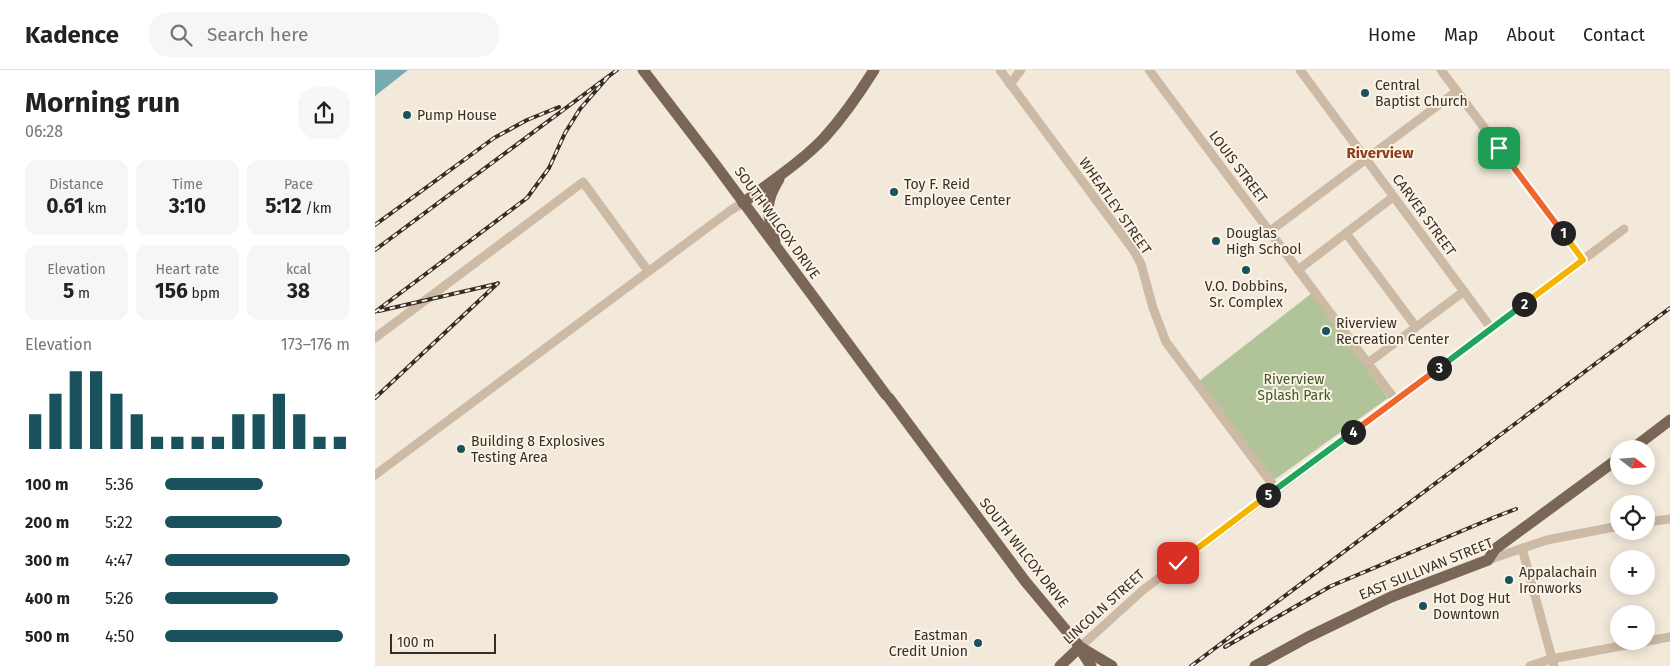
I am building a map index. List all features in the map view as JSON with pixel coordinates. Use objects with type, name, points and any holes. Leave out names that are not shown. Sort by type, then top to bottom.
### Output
[{"type":"main road","points":[[743,203],[800,160],[823,139],[843,116],[874,70]]},
{"type":"main road","name":"SOUTH WILCOX DRIVE","points":[[646,73],[1025,581],[1080,647],[1112,666]]},
{"type":"main road","points":[[776,248],[768,214],[768,202],[771,192],[783,173]]},
{"type":"main road","points":[[1643,440],[1670,420]]},
{"type":"main road","points":[[1488,560],[1495,549],[1610,465]]},
{"type":"main road","name":"EAST SULLIVAN STREET","points":[[1255,666],[1308,637],[1391,597],[1488,560]]},
{"type":"main road","points":[[1080,647],[1091,666]]},
{"type":"main road","name":"LINCOLN STREET","points":[[1060,666],[1080,647]]},
{"type":"street","name":"WHEATLEY STREET","points":[[1000,70],[1134,251],[1141,264],[1153,308],[1166,342],[1276,489]]},
{"type":"street","points":[[1010,84],[1021,70]]},
{"type":"street","name":"LOUIS STREET","points":[[1149,70],[1395,400]]},
{"type":"street","name":"CARVER STREET","points":[[1300,70],[1491,328]]},
{"type":"street","points":[[1441,70],[1583,260]]},
{"type":"street","points":[[1269,232],[1457,92]]},
{"type":"street","points":[[375,338],[583,182],[648,271]]},
{"type":"street","points":[[1297,270],[1393,197]]},
{"type":"street","points":[[375,475],[648,271],[743,203]]},
{"type":"street","name":"LINCOLN STREET","points":[[1080,647],[1143,590],[1624,228]]},
{"type":"street","points":[[1346,233],[1416,327]]},
{"type":"street","points":[[1368,363],[1463,292]]},
{"type":"street","points":[[1655,521],[1670,519]]},
{"type":"street","name":"EAST SULLIVAN STREET","points":[[1488,560],[1563,536],[1610,528]]},
{"type":"street","points":[[1522,548],[1553,662]]},
{"type":"street","points":[[1530,666],[1670,637]]},
{"type":"green space","name":"Riverview Splash Park","points":[[1312,293],[1388,398],[1274,480],[1199,381]]},
{"type":"water","points":[[375,70],[408,70],[375,96]]},
{"type":"railway","points":[[375,250],[617,70]]},
{"type":"railway","points":[[375,312],[527,198],[549,168],[565,133],[580,109],[607,78]]},
{"type":"railway","points":[[375,225],[494,138],[527,120],[559,107]]},
{"type":"railway","points":[[375,398],[498,283]]},
{"type":"railway","points":[[379,311],[496,284]]},
{"type":"railway","points":[[1191,666],[1670,308]]},
{"type":"railway","points":[[1225,647],[1331,586],[1516,509]]},
{"type":"place","name":"Central Baptist Church","points":[[1365,93]]},
{"type":"place","name":"Pump House","points":[[407,115]]},
{"type":"place","name":"Toy F. Reid Employee Center","points":[[894,192]]},
{"type":"place","name":"Douglas High School","points":[[1216,241]]},
{"type":"place","name":"V.O. Dobbins, Sr. Complex","points":[[1246,270]]},
{"type":"place","name":"Riverview Recreation Center","points":[[1326,331]]},
{"type":"place","name":"Building 8 Explosives Testing Area","points":[[461,449]]},
{"type":"place","name":"Appalachain Ironworks","points":[[1509,580]]},
{"type":"place","name":"Hot Dog Hut Downtown","points":[[1423,606]]},
{"type":"place","name":"Eastman Credit Union","points":[[978,643]]},
{"type":"district","name":"Riverview","points":[[1380,153]]},
{"type":"route","points":[[1178,563],[1583,260],[1499,148]]}]
